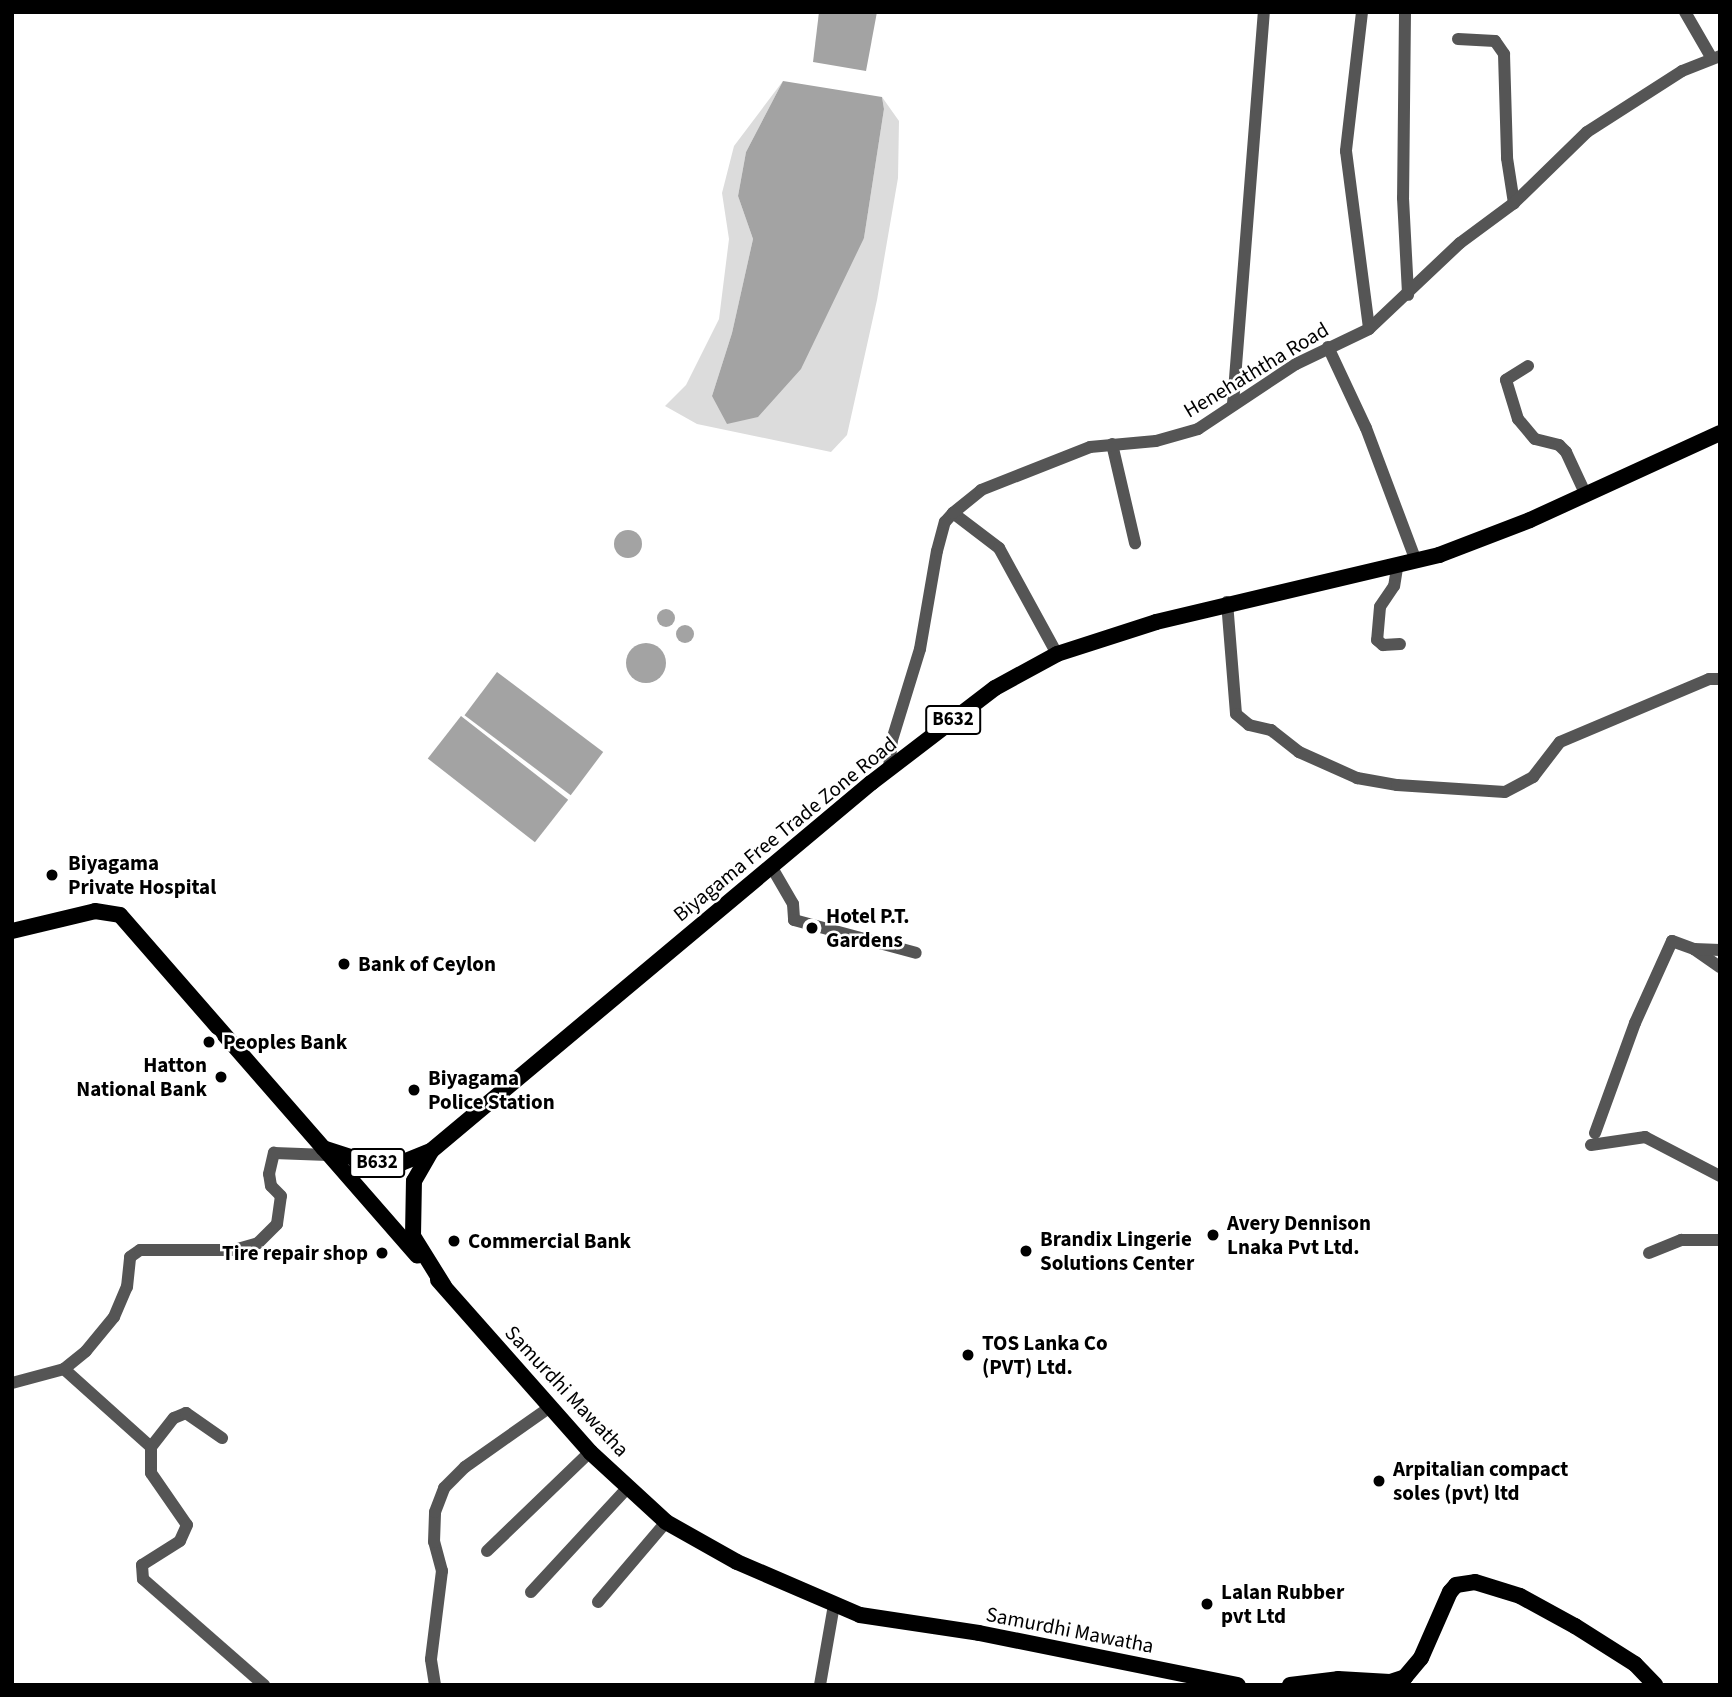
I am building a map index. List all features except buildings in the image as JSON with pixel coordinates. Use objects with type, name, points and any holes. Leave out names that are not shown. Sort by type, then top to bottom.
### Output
[{"type":"main road","name":"Biyagama Free Trade Zone Road","points":[[326,1151],[369,1163],[401,1163],[431,1151],[889,768],[995,688],[1057,654],[1227,602],[1397,568],[1491,536],[1720,433]]},
{"type":"main road","name":"Samurdhi Mawatha","points":[[12,931],[96,911],[120,915],[590,1452],[666,1522],[737,1562],[860,1615],[979,1633],[1238,1685]]},
{"type":"main road","name":"Biyagama Free Trade Zone Road","points":[[431,1151],[414,1181],[413,1236],[444,1286]]},
{"type":"main road","points":[[1290,1685],[1338,1679],[1390,1682],[1405,1677],[1421,1658],[1450,1592],[1456,1585],[1475,1582],[1520,1596],[1575,1626],[1634,1664],[1656,1685]]},
{"type":"street","points":[[1233,404],[1264,12]]},
{"type":"street","points":[[1362,12],[1347,160],[1369,329]]},
{"type":"street","points":[[1405,12],[1403,198],[1408,296]]},
{"type":"street","points":[[1685,12],[1715,56]]},
{"type":"street","points":[[1458,39],[1495,41],[1504,54],[1507,158],[1514,203]]},
{"type":"street","name":"Henehaththa Road","points":[[889,768],[891,740],[920,649],[937,551],[945,522],[954,513],[981,490],[1003,480],[1112,444],[1179,437],[1328,347],[1369,329],[1408,296],[1461,243],[1514,203],[1587,132],[1715,56]]},
{"type":"street","points":[[1328,347],[1366,428],[1416,561]]},
{"type":"street","points":[[1528,366],[1506,380],[1518,419],[1535,439],[1559,445],[1566,452],[1586,495]]},
{"type":"street","points":[[1112,444],[1135,543]]},
{"type":"street","points":[[954,513],[999,548],[1057,654]]},
{"type":"street","points":[[1397,568],[1394,586],[1380,607],[1377,640],[1382,645],[1400,644]]},
{"type":"street","points":[[1227,602],[1237,714],[1249,725],[1271,730],[1299,752],[1357,778],[1397,785],[1505,792],[1533,777],[1560,743],[1709,679],[1720,679]]},
{"type":"street","points":[[771,866],[793,904],[794,920],[916,953]]},
{"type":"street","points":[[1720,967],[1694,949],[1672,941],[1635,1023],[1593,1139],[1645,1136],[1720,1176]]},
{"type":"street","points":[[1694,949],[1720,950]]},
{"type":"street","points":[[12,1383],[64,1370],[114,1317],[127,1287],[130,1256],[141,1250],[234,1250],[258,1243],[277,1224],[281,1196],[271,1186],[269,1174],[274,1153],[326,1151]]},
{"type":"street","points":[[1649,1253],[1681,1240],[1720,1240]]},
{"type":"street","points":[[64,1370],[151,1447]]},
{"type":"street","points":[[435,1685],[431,1659],[442,1571],[435,1542],[435,1512],[444,1488],[465,1467],[550,1407]]},
{"type":"street","points":[[222,1438],[186,1413],[174,1418],[151,1447],[151,1473],[187,1525],[180,1541],[142,1565],[143,1579],[264,1685]]},
{"type":"street","points":[[487,1551],[590,1452]]},
{"type":"street","points":[[531,1592],[629,1486]]},
{"type":"street","points":[[598,1602],[666,1522]]},
{"type":"street","points":[[820,1685],[834,1605]]},
{"type":"shaded area","points":[[819,12],[877,12],[866,71],[813,62]]},
{"type":"shaded area","points":[[783,81],[746,152],[738,196],[753,239],[732,333],[712,396],[864,238],[884,109],[882,97],[899,121],[898,178],[877,300],[847,435],[831,452],[697,424],[665,406],[686,385],[719,319],[729,239],[722,193],[734,146]]},
{"type":"shaded area","points":[[783,81],[882,97],[884,109],[864,238],[801,369],[758,417],[727,424],[712,396],[732,333],[753,239],[738,196],[746,152]]},
{"type":"shaded area","points":[[628,530],[638,534],[642,544],[638,554],[628,558],[618,554],[614,544],[618,534]]},
{"type":"shaded area","points":[[662,609],[670,609],[675,618],[673,625],[662,627],[657,622],[657,614]]},
{"type":"shaded area","points":[[681,625],[689,625],[694,634],[692,641],[681,643],[676,638],[676,630]]},
{"type":"shaded area","points":[[646,643],[654,644],[660,649],[665,655],[665,671],[660,677],[654,682],[646,683],[638,682],[632,677],[627,671],[626,663],[627,655],[632,649],[638,644]]},
{"type":"shaded area","points":[[497,672],[603,752],[571,795],[465,715]]},
{"type":"shaded area","points":[[461,716],[568,800],[535,842],[428,759]]},
{"type":"place","name":"Biyagama Private Hospital","points":[[52,875]]},
{"type":"place","name":"Hotel P.T. Gardens","points":[[812,928]]},
{"type":"place","name":"Bank of Ceylon","points":[[344,964]]},
{"type":"place","name":"Peoples Bank","points":[[209,1042]]},
{"type":"place","name":"Hatton National Bank","points":[[221,1077]]},
{"type":"place","name":"Biyagama Police Station","points":[[414,1090]]},
{"type":"place","name":"Avery Dennison Lnaka Pvt Ltd.","points":[[1213,1235]]},
{"type":"place","name":"Commercial Bank","points":[[454,1241]]},
{"type":"place","name":"Brandix Lingerie Solutions Center","points":[[1026,1251]]},
{"type":"place","name":"Tire repair shop","points":[[382,1253]]},
{"type":"place","name":"TOS Lanka Co (PVT) Ltd.","points":[[968,1355]]},
{"type":"place","name":"Arpitalian compact soles (pvt) ltd","points":[[1379,1481]]},
{"type":"place","name":"Lalan Rubber pvt Ltd","points":[[1207,1604]]}]
